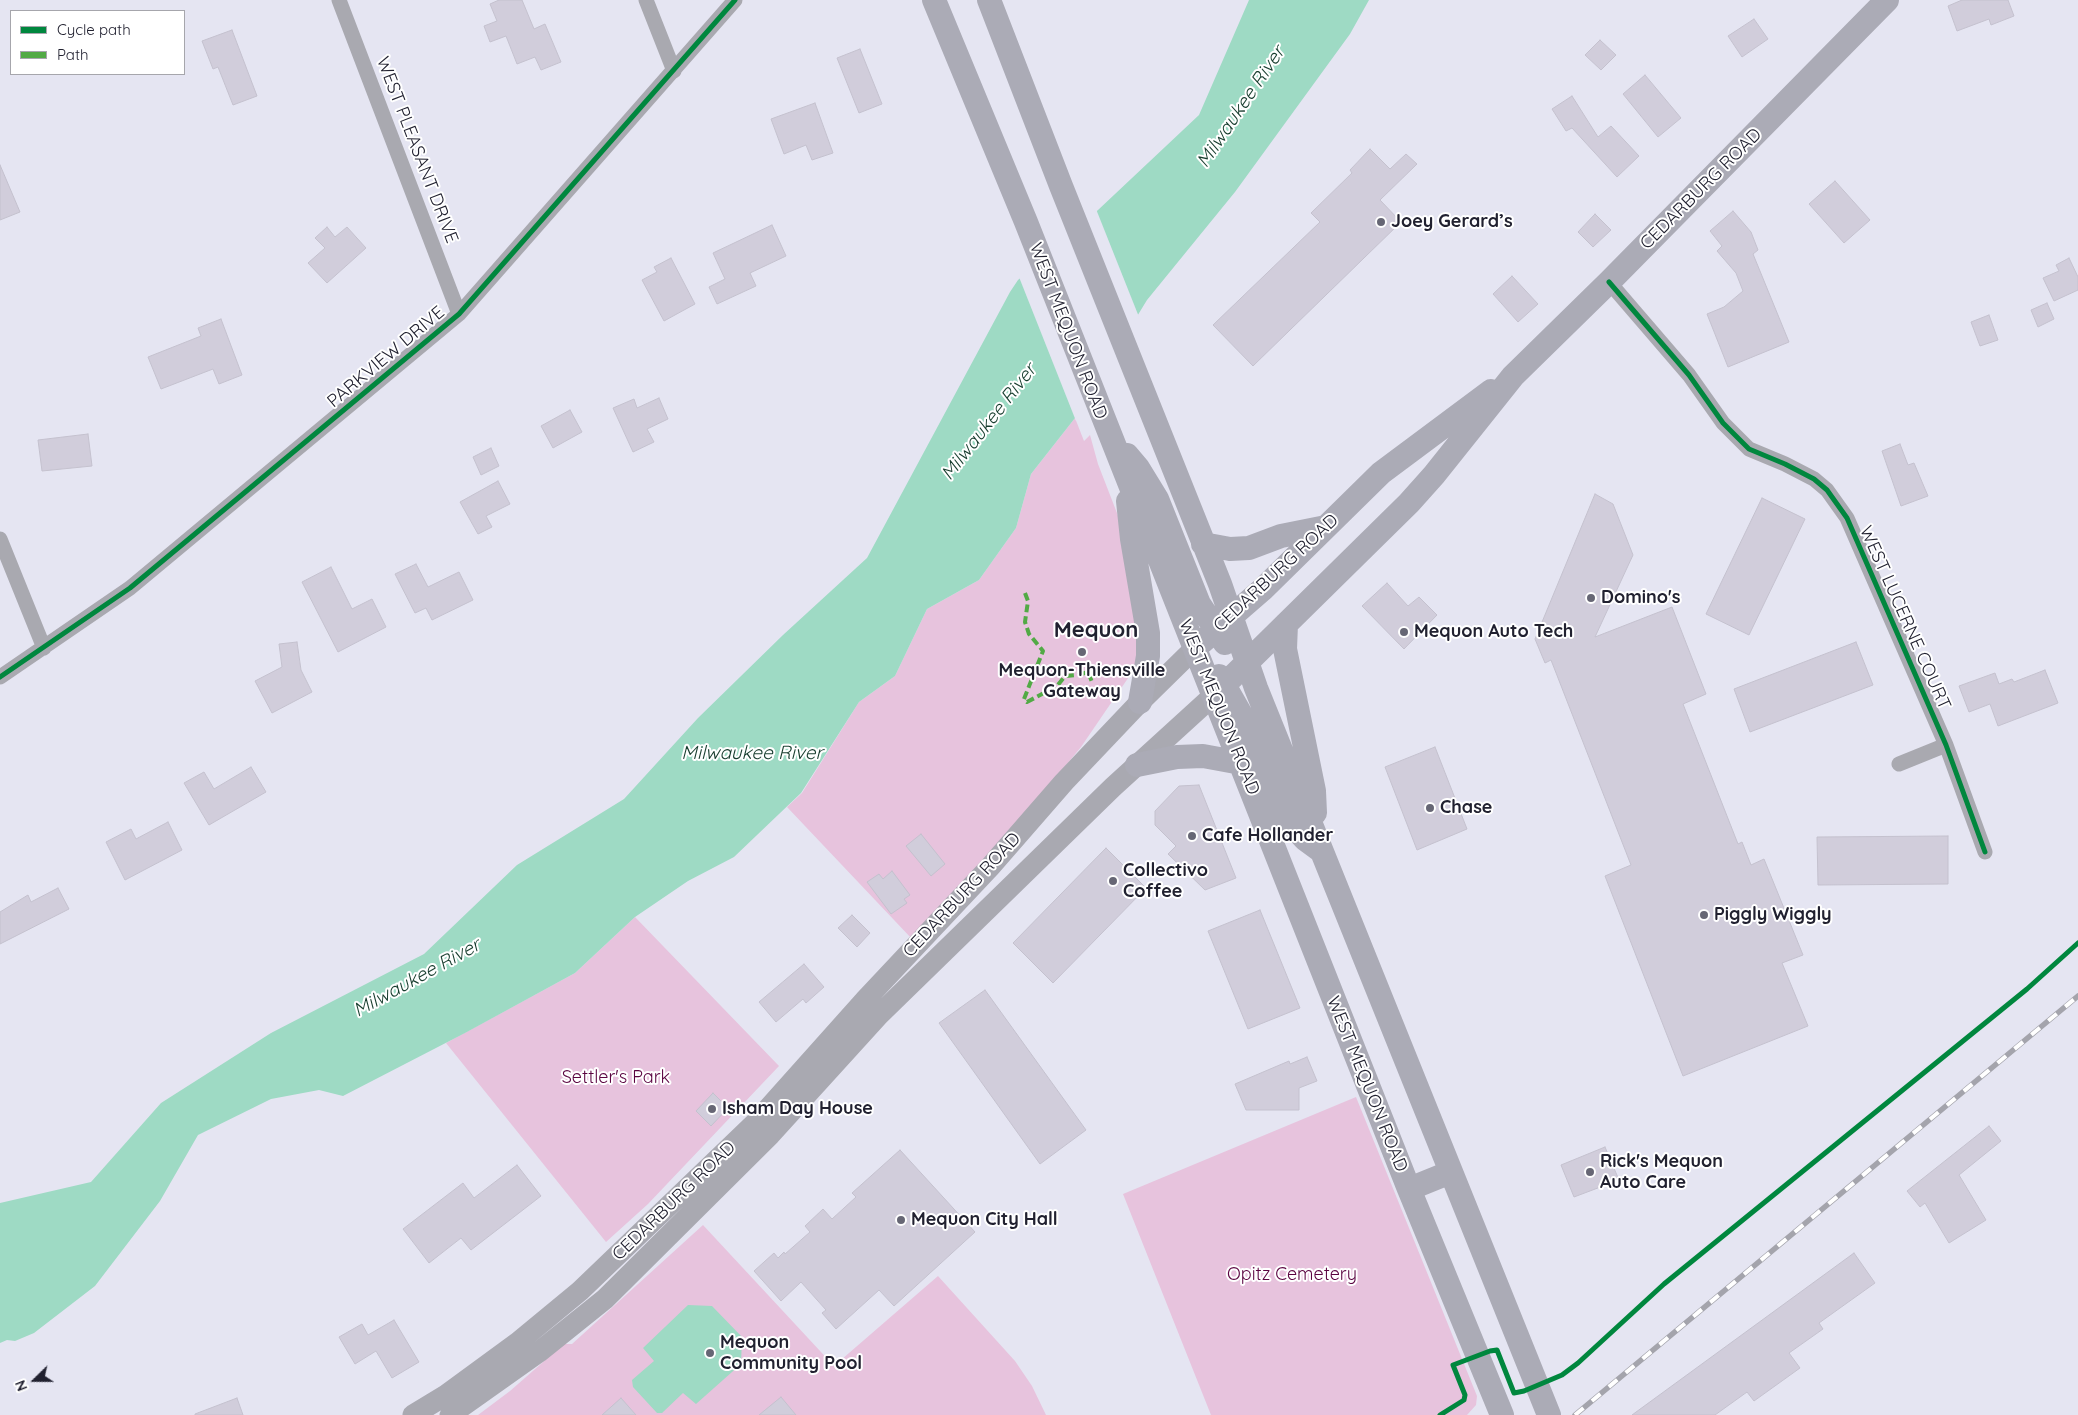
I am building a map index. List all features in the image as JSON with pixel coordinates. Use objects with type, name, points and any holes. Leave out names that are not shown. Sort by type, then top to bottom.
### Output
[{"type":"main road","name":"WEST MEQUON ROAD","points":[[934,0],[1026,222],[1106,427],[1196,648],[1219,690],[1241,764],[1409,1189],[1502,1415]]},
{"type":"main road","points":[[990,0],[1061,186],[1203,544],[1223,624]]},
{"type":"main road","name":"CEDARBURG ROAD","points":[[450,1415],[539,1352],[606,1299],[770,1135],[879,1015],[1022,874],[1219,690],[1410,503],[1513,376],[1609,282],[1887,0]]},
{"type":"main road","name":"CEDARBURG ROAD","points":[[413,1415],[446,1395],[518,1343],[580,1292],[756,1122],[864,1000],[990,867],[1064,782],[1140,702],[1196,648],[1263,589],[1381,473],[1452,418],[1513,376]]},
{"type":"main road","points":[[1106,427],[1138,468],[1157,498],[1193,591],[1223,624],[1247,662],[1549,1415]]},
{"type":"main road","points":[[1126,474],[1132,539],[1148,633],[1148,656],[1140,702]]},
{"type":"main road","points":[[1203,544],[1230,549],[1249,548],[1281,536],[1326,527]]},
{"type":"main road","points":[[1286,624],[1285,649],[1314,791],[1320,844]]},
{"type":"main road","points":[[1219,690],[1252,734],[1287,819],[1305,839],[1320,844]]},
{"type":"main road","points":[[1137,765],[1177,757],[1203,756],[1241,764]]},
{"type":"main road","points":[[1409,1189],[1451,1172]]},
{"type":"street","name":"WEST PLEASANT DRIVE","points":[[339,0],[460,314]]},
{"type":"street","points":[[646,0],[674,72]]},
{"type":"street","name":"PARKVIEW DRIVE","points":[[0,677],[136,582],[460,314],[674,72],[735,0]]},
{"type":"street","name":"WEST LUCERNE COURT","points":[[1609,282],[1689,375],[1723,423],[1749,449],[1813,478],[1827,490],[1847,518],[1946,745],[1985,852]]},
{"type":"street","points":[[0,539],[44,648]]},
{"type":"street","points":[[1899,764],[1946,745]]},
{"type":"green space","points":[[1075,418],[1084,441],[1090,435],[1098,464],[1122,526],[1142,638],[1137,665],[1081,747],[978,872],[912,939],[787,807],[802,793],[859,702],[895,676],[927,609],[979,580],[1016,528],[1031,474]]},
{"type":"green space","name":"Settler's Park","points":[[635,917],[779,1066],[648,1204],[606,1242],[446,1043],[575,973]]},
{"type":"green space","name":"Opitz Cemetery","points":[[1356,1097],[1477,1396],[1476,1405],[1467,1415],[1211,1415],[1123,1194]]},
{"type":"green space","points":[[703,1225],[834,1366],[938,1276],[1015,1361],[1032,1386],[1046,1415],[478,1415],[510,1391],[542,1363],[560,1344],[572,1344]]},
{"type":"water","name":"Milwaukee River","points":[[1249,0],[1369,0],[1350,34],[1235,192],[1147,300],[1075,418],[1031,474],[1016,528],[979,580],[927,609],[895,676],[859,702],[801,793],[734,857],[688,881],[635,917],[575,973],[343,1096],[319,1090],[271,1099],[198,1135],[160,1201],[95,1286],[34,1333],[15,1341],[7,1340],[0,1343],[0,1203],[91,1182],[161,1103],[271,1033],[424,954],[517,865],[624,799],[698,718],[783,635],[867,558],[1018,280],[1098,210],[1199,115]]},
{"type":"water","points":[[688,1305],[712,1306],[742,1337],[741,1364],[696,1404],[683,1393],[662,1413],[657,1413],[633,1387],[632,1380],[654,1361],[643,1348]]},
{"type":"pier","points":[[1096,209],[1139,317],[1076,421],[1019,277]]},
{"type":"building","points":[[499,0],[522,0],[534,29],[545,24],[561,62],[541,70],[535,57],[517,64],[506,36],[490,42],[484,26],[497,21],[490,4]]},
{"type":"building","points":[[1962,0],[2008,0],[2014,16],[1991,25],[1989,19],[1957,31],[1948,6]]},
{"type":"building","points":[[1754,19],[1768,39],[1742,57],[1728,36]]},
{"type":"building","points":[[232,30],[257,96],[233,105],[218,67],[213,69],[202,41]]},
{"type":"building","points":[[1600,40],[1616,55],[1601,70],[1585,55]]},
{"type":"building","points":[[860,49],[882,104],[859,113],[837,58]]},
{"type":"building","points":[[1645,75],[1681,118],[1658,137],[1623,94]]},
{"type":"building","points":[[1572,96],[1598,137],[1611,126],[1639,156],[1617,177],[1572,128],[1566,131],[1552,109]]},
{"type":"building","points":[[815,103],[833,153],[812,160],[806,145],[784,154],[771,119]]},
{"type":"building","points":[[1370,149],[1390,169],[1406,154],[1417,164],[1380,200],[1401,222],[1253,366],[1213,325],[1320,222],[1311,213],[1352,173],[1350,170]]},
{"type":"building","points":[[0,165],[20,212],[0,220]]},
{"type":"building","points":[[1835,181],[1870,220],[1844,243],[1809,204]]},
{"type":"building","points":[[1733,211],[1751,232],[1758,250],[1753,254],[1789,342],[1728,367],[1707,314],[1724,307],[1743,291],[1736,273],[1717,251],[1722,246],[1710,231]]},
{"type":"building","points":[[1595,214],[1611,230],[1593,247],[1578,232]]},
{"type":"building","points":[[772,225],[786,256],[750,273],[756,286],[717,304],[709,287],[725,279],[713,253]]},
{"type":"building","points":[[327,227],[335,237],[347,227],[366,248],[327,283],[308,263],[325,248],[315,238]]},
{"type":"building","points":[[671,258],[695,304],[664,321],[642,280],[657,272],[654,267]]},
{"type":"building","points":[[2069,258],[2078,277],[2078,290],[2054,301],[2043,278],[2059,271],[2056,265]]},
{"type":"building","points":[[1512,276],[1538,304],[1518,322],[1493,294]]},
{"type":"building","points":[[2047,303],[2054,319],[2038,327],[2031,310]]},
{"type":"building","points":[[1989,315],[1998,340],[1980,346],[1971,322]]},
{"type":"building","points":[[221,319],[242,375],[219,384],[213,369],[161,389],[148,357],[201,336],[198,328]]},
{"type":"building","points":[[659,398],[668,419],[647,429],[654,442],[633,452],[613,408],[634,399],[637,408]]},
{"type":"building","points":[[570,410],[582,432],[553,448],[541,426]]},
{"type":"building","points":[[88,434],[92,466],[42,471],[38,440]]},
{"type":"building","points":[[1900,444],[1908,465],[1914,463],[1928,496],[1901,506],[1882,451]]},
{"type":"building","points":[[491,448],[499,466],[481,475],[473,457]]},
{"type":"building","points":[[498,481],[510,504],[486,516],[492,527],[478,534],[460,502]]},
{"type":"building","points":[[1595,494],[1613,504],[1633,555],[1595,637],[1672,607],[1706,694],[1683,704],[1738,844],[1742,842],[1751,865],[1764,859],[1803,955],[1782,963],[1808,1026],[1683,1076],[1605,876],[1631,865],[1551,660],[1545,663],[1535,639]]},
{"type":"building","points":[[1762,498],[1805,519],[1749,635],[1706,614]]},
{"type":"building","points":[[416,564],[428,587],[459,572],[473,600],[432,620],[426,608],[415,613],[395,574]]},
{"type":"building","points":[[331,567],[352,609],[372,599],[386,627],[338,652],[302,582]]},
{"type":"building","name":"Mequon Auto Tech","points":[[1387,583],[1408,606],[1419,597],[1437,615],[1404,649],[1362,606]]},
{"type":"building","points":[[297,642],[301,670],[312,692],[272,713],[255,681],[282,667],[279,644]]},
{"type":"building","points":[[1856,642],[1873,685],[1750,732],[1734,689]]},
{"type":"building","points":[[2045,670],[2058,703],[1998,726],[1990,704],[1969,712],[1959,686],[1995,673],[1999,684],[2012,679],[2014,682]]},
{"type":"building","name":"Chase","points":[[1435,747],[1467,829],[1417,850],[1385,767]]},
{"type":"building","points":[[251,767],[266,792],[209,825],[184,783],[204,772],[214,789]]},
{"type":"building","name":"Cafe Hollander","points":[[1199,785],[1236,878],[1205,890],[1168,854],[1176,846],[1155,825],[1155,811],[1179,786]]},
{"type":"building","points":[[168,822],[182,850],[125,880],[106,842],[131,829],[136,839]]},
{"type":"building","points":[[921,834],[945,864],[931,876],[906,846]]},
{"type":"building","points":[[1948,836],[1948,884],[1818,885],[1817,837]]},
{"type":"building","points":[[1106,848],[1146,888],[1053,983],[1013,943]]},
{"type":"building","points":[[892,871],[910,895],[904,899],[907,903],[891,914],[867,882],[879,874],[883,879]]},
{"type":"building","points":[[58,888],[69,909],[0,944],[0,912],[28,895],[31,902]]},
{"type":"building","points":[[1260,910],[1300,1008],[1248,1029],[1208,931]]},
{"type":"building","points":[[852,915],[870,933],[857,947],[838,928]]},
{"type":"building","points":[[804,964],[824,987],[806,1003],[803,999],[776,1022],[759,1002]]},
{"type":"building","points":[[985,990],[1086,1130],[1040,1164],[939,1023]]},
{"type":"building","points":[[1307,1057],[1317,1081],[1299,1088],[1299,1110],[1246,1110],[1235,1084],[1289,1061],[1290,1064]]},
{"type":"building","name":"Isham Day House","points":[[713,1093],[728,1108],[711,1126],[696,1111]]},
{"type":"building","points":[[1989,1126],[2001,1141],[1959,1175],[1986,1220],[1949,1243],[1925,1203],[1920,1207],[1907,1191]]},
{"type":"building","name":"Rick's Mequon Auto Care","points":[[1605,1147],[1619,1180],[1574,1197],[1561,1165]]},
{"type":"building","points":[[900,1150],[975,1232],[894,1306],[879,1290],[836,1329],[822,1313],[826,1310],[801,1282],[781,1301],[754,1271],[774,1253],[778,1258],[784,1252],[785,1254],[810,1232],[805,1226],[823,1209],[832,1219],[856,1197],[852,1193]]},
{"type":"building","points":[[517,1165],[541,1196],[471,1250],[461,1238],[429,1263],[403,1229],[463,1183],[474,1198]]},
{"type":"building","points":[[1854,1253],[1875,1283],[1819,1323],[1823,1329],[1789,1353],[1800,1368],[1754,1401],[1747,1392],[1715,1415],[1632,1415]]},
{"type":"building","points":[[394,1320],[419,1362],[392,1378],[376,1351],[355,1364],[339,1337],[362,1324],[368,1335]]},
{"type":"building","points":[[781,1397],[796,1415],[759,1415]]},
{"type":"building","points":[[237,1398],[243,1415],[195,1415],[195,1414]]},
{"type":"building","points":[[621,1398],[636,1415],[602,1415]]},
{"type":"railway","points":[[1575,1415],[2078,996]]},
{"type":"marked path","points":[[1025,593],[1028,601],[1025,622],[1029,634],[1043,651],[1024,699],[1027,702],[1057,686],[1065,676],[1088,672],[1092,682]]},
{"type":"cycle path","points":[[0,677],[130,588],[459,314],[735,0]]},
{"type":"cycle path","points":[[1609,282],[1689,375],[1723,423],[1749,449],[1814,479],[1827,490],[1847,518],[1946,745],[1985,852]]},
{"type":"cycle path","points":[[1440,1415],[1464,1400],[1465,1395],[1453,1365],[1490,1351],[1497,1350],[1514,1393],[1524,1391],[1562,1375],[1578,1363],[1664,1284],[2027,989],[2078,943]]},
{"type":"place","name":"Joey Gerard’s","points":[[1381,222]]},
{"type":"place","name":"Domino's","points":[[1591,598]]},
{"type":"place","name":"Mequon Auto Tech","points":[[1404,632]]},
{"type":"place","name":"Mequon-Thiensville Gateway","points":[[1082,652]]},
{"type":"place","name":"Chase","points":[[1430,808]]},
{"type":"place","name":"Cafe Hollander","points":[[1192,836]]},
{"type":"place","name":"Collectivo Coffee","points":[[1113,881]]},
{"type":"place","name":"Piggly Wiggly","points":[[1704,915]]},
{"type":"place","name":"Isham Day House","points":[[712,1109]]},
{"type":"place","name":"Rick's Mequon Auto Care","points":[[1590,1172]]},
{"type":"place","name":"Mequon City Hall","points":[[901,1220]]},
{"type":"place","name":"Mequon Community Pool","points":[[710,1353]]},
{"type":"district","name":"Mequon","points":[[1096,630]]}]
